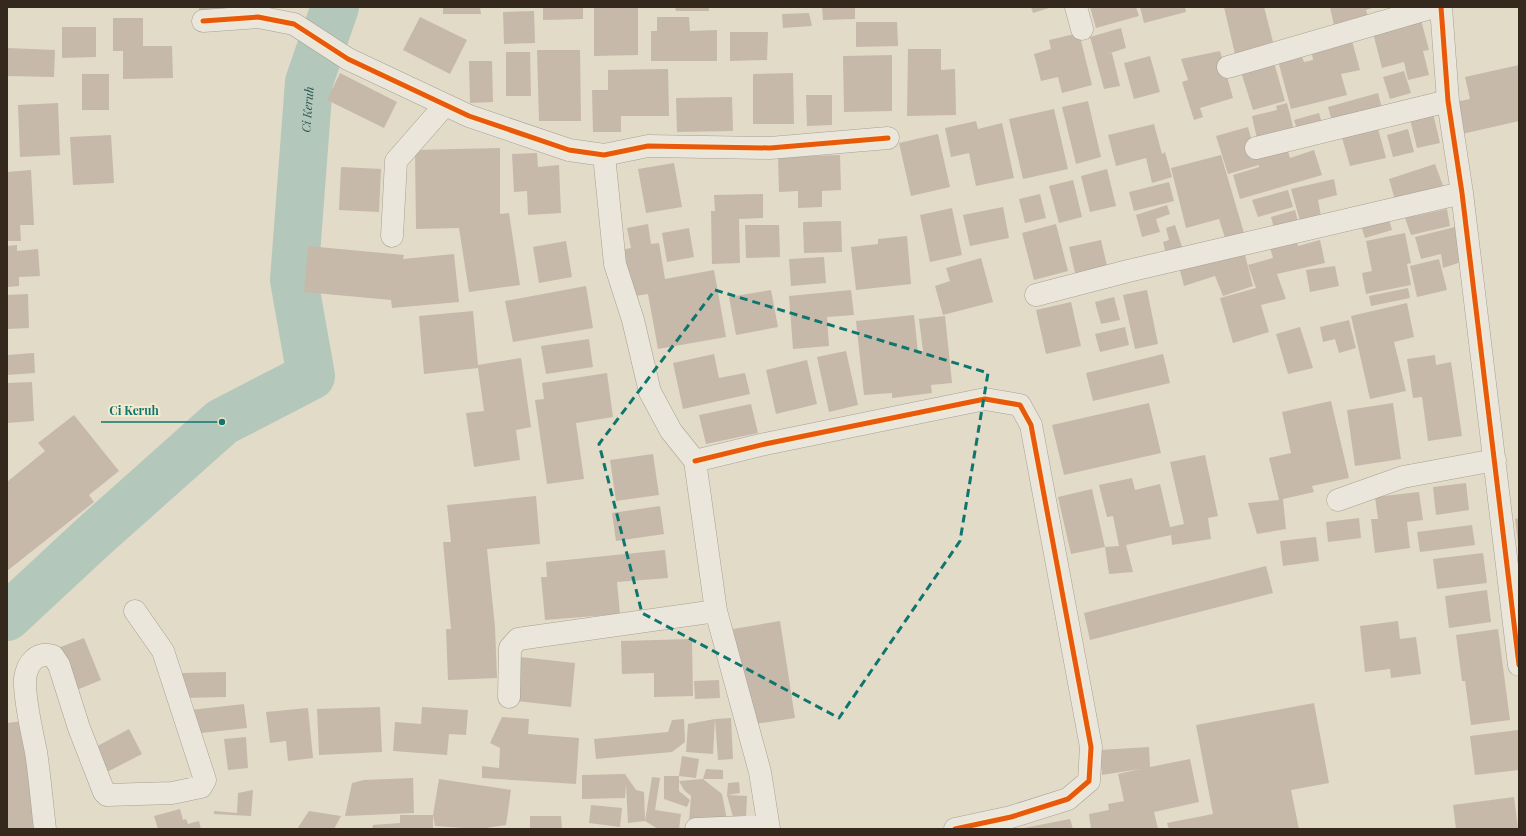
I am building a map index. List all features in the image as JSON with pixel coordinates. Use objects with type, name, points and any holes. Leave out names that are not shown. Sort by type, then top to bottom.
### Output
[{"type":"street","points":[[1076,7],[1082,29]]},
{"type":"street","points":[[1228,67],[1434,7]]},
{"type":"street","points":[[1441,7],[1448,101],[1462,193],[1519,665]]},
{"type":"street","points":[[203,21],[259,12],[294,24],[348,59],[469,116],[569,150],[604,155],[648,146],[770,148],[888,138]]},
{"type":"street","points":[[1256,148],[1448,101]]},
{"type":"street","points":[[392,236],[396,161],[445,105]]},
{"type":"street","points":[[604,155],[615,264],[633,320],[650,392],[670,431],[695,460],[716,612],[760,772],[768,827],[696,829]]},
{"type":"street","points":[[1036,295],[1128,271],[1462,193]]},
{"type":"street","points":[[695,460],[765,444],[985,399],[1020,405],[1032,424],[1090,739],[1089,781],[1068,799],[1011,817],[955,829]]},
{"type":"street","points":[[1338,500],[1403,477],[1495,460]]},
{"type":"street","points":[[45,829],[27,703],[25,678],[30,665],[36,657],[45,654],[53,656],[59,665],[79,728],[104,792],[107,795],[172,793],[201,787],[204,784],[205,780],[163,652],[135,611]]},
{"type":"street","points":[[509,697],[510,648],[518,639],[716,612]]},
{"type":"highlighted area","points":[[715,290],[988,373],[960,541],[839,718],[642,613],[599,444]]},
{"type":"building","points":[[199,7],[244,7],[199,13]]},
{"type":"building","points":[[443,7],[480,7],[481,14],[443,14]]},
{"type":"building","points":[[543,7],[583,7],[583,19],[543,20]]},
{"type":"building","points":[[594,7],[638,7],[638,55],[594,56]]},
{"type":"building","points":[[675,7],[709,7],[709,11],[676,11]]},
{"type":"building","points":[[822,7],[855,7],[855,19],[823,20]]},
{"type":"building","points":[[1031,7],[1052,7],[1033,13]]},
{"type":"building","points":[[1090,7],[1136,7],[1139,16],[1096,28]]},
{"type":"building","points":[[1140,7],[1185,7],[1186,12],[1144,23]]},
{"type":"building","points":[[1224,7],[1264,7],[1273,42],[1235,54]]},
{"type":"building","points":[[1330,7],[1375,7],[1366,10],[1369,20],[1335,30]]},
{"type":"building","points":[[534,11],[535,43],[504,44],[503,12]]},
{"type":"building","points":[[809,13],[812,26],[783,28],[782,14]]},
{"type":"building","points":[[420,17],[467,40],[450,74],[403,50]]},
{"type":"building","points":[[657,17],[689,17],[690,31],[717,30],[717,61],[651,61],[651,31],[657,31]]},
{"type":"building","points":[[113,18],[143,18],[143,46],[172,46],[173,78],[123,79],[123,51],[113,51]]},
{"type":"building","points":[[1421,20],[1429,50],[1423,51],[1429,75],[1408,80],[1404,62],[1382,68],[1373,33]]},
{"type":"building","points":[[856,22],[897,22],[898,46],[856,47]]},
{"type":"building","points":[[62,27],[96,27],[96,57],[62,58]]},
{"type":"building","points":[[1121,28],[1126,48],[1107,54],[1112,53],[1120,86],[1104,89],[1090,37]]},
{"type":"building","points":[[730,32],[768,32],[767,60],[730,61]]},
{"type":"building","points":[[1079,33],[1092,85],[1062,93],[1058,77],[1041,81],[1034,54],[1051,49],[1049,40]]},
{"type":"building","points":[[1351,37],[1360,70],[1341,74],[1347,95],[1291,109],[1277,57],[1300,51],[1304,62],[1313,60],[1312,54],[1330,49],[1329,43]]},
{"type":"building","points":[[7,48],[55,50],[54,77],[7,76]]},
{"type":"building","points":[[908,49],[941,49],[941,70],[955,69],[956,115],[907,116]]},
{"type":"building","points":[[537,50],[580,50],[581,121],[539,121]]},
{"type":"building","points":[[1220,51],[1233,98],[1200,108],[1203,117],[1194,120],[1182,82],[1188,80],[1181,59]]},
{"type":"building","points":[[506,52],[530,52],[531,96],[506,96]]},
{"type":"building","points":[[892,55],[892,111],[844,112],[843,56]]},
{"type":"building","points":[[1150,56],[1160,92],[1134,99],[1124,63]]},
{"type":"building","points":[[1273,59],[1285,101],[1253,110],[1240,69]]},
{"type":"building","points":[[469,61],[492,61],[493,102],[470,103]]},
{"type":"building","points":[[1519,65],[1519,121],[1462,134],[1455,102],[1470,99],[1465,77]]},
{"type":"building","points":[[668,69],[669,116],[621,116],[621,132],[593,132],[592,90],[608,90],[608,70]]},
{"type":"building","points":[[1404,71],[1411,93],[1390,99],[1383,77]]},
{"type":"building","points":[[340,73],[397,102],[384,128],[327,100]]},
{"type":"building","points":[[793,73],[794,124],[753,124],[753,74]]},
{"type":"building","points":[[82,74],[109,74],[109,110],[82,110]]},
{"type":"building","points":[[1378,93],[1383,112],[1333,125],[1328,107]]},
{"type":"building","points":[[806,95],[832,95],[832,125],[807,126]]},
{"type":"building","points":[[732,97],[733,131],[677,132],[676,98]]},
{"type":"building","points":[[1088,101],[1101,157],[1076,164],[1062,107]]},
{"type":"building","points":[[58,103],[60,155],[20,157],[18,105]]},
{"type":"building","points":[[1287,103],[1294,130],[1257,139],[1252,116],[1277,110],[1276,106]]},
{"type":"building","points":[[1054,109],[1068,169],[1023,179],[1009,119]]},
{"type":"building","points":[[1432,109],[1440,143],[1417,148],[1409,115]]},
{"type":"building","points":[[1319,113],[1323,127],[1299,135],[1294,120]]},
{"type":"building","points":[[976,121],[978,129],[1002,123],[1014,178],[976,186],[969,153],[951,157],[945,128]]},
{"type":"building","points":[[1154,124],[1162,154],[1165,152],[1172,177],[1152,183],[1146,158],[1116,166],[1108,135]]},
{"type":"building","points":[[1377,125],[1386,158],[1350,166],[1341,134]]},
{"type":"building","points":[[1248,127],[1255,153],[1286,144],[1290,158],[1314,150],[1322,175],[1240,199],[1233,175],[1259,167],[1259,165],[1228,174],[1216,136]]},
{"type":"building","points":[[1408,129],[1414,152],[1393,157],[1387,135]]},
{"type":"building","points":[[938,134],[950,187],[911,196],[899,143]]},
{"type":"building","points":[[111,135],[114,183],[73,185],[70,137]]},
{"type":"building","points":[[500,148],[500,214],[509,213],[520,285],[469,292],[459,228],[416,229],[415,150]]},
{"type":"building","points":[[537,153],[538,167],[559,165],[561,213],[528,215],[527,191],[514,192],[512,154]]},
{"type":"building","points":[[840,155],[841,190],[822,191],[822,207],[798,208],[798,191],[779,192],[778,157]]},
{"type":"building","points":[[1221,155],[1244,233],[1225,238],[1219,219],[1186,228],[1171,168]]},
{"type":"building","points":[[674,163],[682,207],[646,213],[638,169]]},
{"type":"building","points":[[1435,164],[1445,191],[1433,194],[1430,189],[1395,200],[1389,179]]},
{"type":"building","points":[[341,167],[381,169],[379,212],[339,210]]},
{"type":"building","points":[[1107,169],[1116,206],[1090,212],[1081,176]]},
{"type":"building","points":[[31,170],[34,225],[20,225],[21,241],[7,241],[7,172]]},
{"type":"building","points":[[1334,179],[1337,195],[1318,200],[1321,216],[1300,221],[1291,189]]},
{"type":"building","points":[[1073,180],[1082,217],[1059,223],[1049,186]]},
{"type":"building","points":[[1169,182],[1174,201],[1134,211],[1129,192]]},
{"type":"building","points":[[1288,190],[1293,207],[1258,217],[1252,200]]},
{"type":"building","points":[[763,194],[763,218],[739,219],[740,263],[712,264],[711,211],[715,211],[714,195]]},
{"type":"building","points":[[1040,194],[1046,218],[1025,223],[1019,199]]},
{"type":"building","points":[[1167,205],[1170,214],[1156,219],[1160,232],[1142,237],[1136,215]]},
{"type":"building","points":[[1003,207],[1009,238],[970,246],[963,215]]},
{"type":"building","points":[[952,208],[962,255],[930,262],[920,215]]},
{"type":"building","points":[[1447,209],[1450,226],[1411,235],[1405,218]]},
{"type":"building","points":[[1295,210],[1298,221],[1274,228],[1271,217]]},
{"type":"building","points":[[1388,216],[1392,230],[1365,238],[1360,223]]},
{"type":"building","points":[[841,221],[842,252],[804,253],[803,222]]},
{"type":"building","points":[[648,224],[651,244],[659,243],[665,279],[714,270],[726,337],[658,349],[648,294],[629,297],[620,250],[631,248],[627,228]]},
{"type":"building","points":[[1056,224],[1068,271],[1034,280],[1022,233]]},
{"type":"building","points":[[745,225],[779,225],[780,257],[746,258]]},
{"type":"building","points":[[1175,225],[1184,253],[1167,258],[1163,242],[1169,240],[1166,228]]},
{"type":"building","points":[[1455,227],[1461,262],[1443,268],[1441,254],[1421,259],[1415,237]]},
{"type":"building","points":[[689,228],[694,257],[667,262],[662,233]]},
{"type":"building","points":[[1405,233],[1411,263],[1407,264],[1411,285],[1366,294],[1362,273],[1372,271],[1366,241]]},
{"type":"building","points":[[1295,234],[1298,246],[1320,240],[1325,263],[1277,274],[1286,299],[1261,305],[1269,332],[1233,343],[1220,298],[1256,288],[1248,265],[1273,258],[1268,241]]},
{"type":"building","points":[[907,236],[911,284],[856,290],[851,247],[878,244],[878,239]]},
{"type":"building","points":[[1101,240],[1108,270],[1076,277],[1069,247]]},
{"type":"building","points":[[566,241],[572,277],[539,283],[533,247]]},
{"type":"building","points":[[17,245],[17,251],[38,249],[40,276],[19,277],[19,286],[7,287],[7,246]]},
{"type":"building","points":[[308,246],[404,255],[403,259],[454,254],[459,302],[392,308],[391,300],[304,292]]},
{"type":"building","points":[[1245,255],[1253,286],[1223,296],[1215,276],[1184,286],[1178,263]]},
{"type":"building","points":[[824,257],[826,283],[791,286],[789,259]]},
{"type":"building","points":[[981,258],[993,302],[943,315],[935,286],[950,281],[946,268]]},
{"type":"building","points":[[1439,259],[1447,290],[1417,297],[1410,266]]},
{"type":"building","points":[[1335,266],[1339,286],[1310,292],[1306,270]]},
{"type":"building","points":[[586,286],[593,328],[513,342],[505,301]]},
{"type":"building","points":[[1408,288],[1410,298],[1371,306],[1369,296]]},
{"type":"building","points":[[771,290],[778,327],[736,335],[729,297]]},
{"type":"building","points":[[851,290],[854,315],[827,317],[829,346],[793,349],[789,296]]},
{"type":"building","points":[[1147,290],[1158,344],[1135,349],[1123,295]]},
{"type":"building","points":[[28,294],[29,328],[7,329],[7,295]]},
{"type":"building","points":[[1114,297],[1120,320],[1101,324],[1095,302]]},
{"type":"building","points":[[1071,302],[1081,346],[1046,354],[1036,310]]},
{"type":"building","points":[[1407,303],[1414,337],[1394,342],[1406,391],[1370,399],[1351,316]]},
{"type":"building","points":[[473,311],[478,365],[521,358],[531,427],[516,430],[520,460],[474,467],[466,413],[484,411],[478,368],[424,374],[419,316]]},
{"type":"building","points":[[914,315],[918,352],[923,351],[919,319],[945,316],[952,383],[931,385],[932,393],[892,398],[892,393],[864,395],[856,321]]},
{"type":"building","points":[[1349,320],[1356,348],[1339,353],[1335,339],[1323,342],[1320,327]]},
{"type":"building","points":[[1125,327],[1129,345],[1100,352],[1095,334]]},
{"type":"building","points":[[1300,327],[1313,368],[1288,374],[1276,334]]},
{"type":"building","points":[[589,339],[593,367],[546,374],[541,346]]},
{"type":"building","points":[[846,351],[858,405],[829,412],[817,357]]},
{"type":"building","points":[[34,353],[35,373],[7,375],[7,355]]},
{"type":"building","points":[[714,354],[719,378],[745,373],[750,394],[683,409],[673,363]]},
{"type":"building","points":[[1163,354],[1170,383],[1093,401],[1086,373]]},
{"type":"building","points":[[1435,355],[1436,365],[1451,362],[1462,436],[1428,441],[1422,397],[1413,398],[1407,359]]},
{"type":"building","points":[[807,360],[817,404],[776,414],[766,370]]},
{"type":"building","points":[[607,373],[613,417],[576,423],[584,479],[547,484],[535,400],[544,399],[542,383]]},
{"type":"building","points":[[32,382],[34,421],[7,423],[7,383]]},
{"type":"building","points":[[1331,401],[1349,478],[1312,486],[1314,492],[1283,499],[1286,529],[1257,534],[1248,503],[1279,500],[1269,458],[1291,453],[1282,412]]},
{"type":"building","points":[[1149,403],[1161,453],[1064,475],[1052,425]]},
{"type":"building","points":[[1393,403],[1401,459],[1355,466],[1347,410]]},
{"type":"building","points":[[751,404],[758,433],[706,444],[699,415]]},
{"type":"building","points":[[74,415],[119,471],[89,495],[94,502],[7,571],[7,482],[45,451],[38,443]]},
{"type":"building","points":[[653,454],[659,495],[616,501],[610,460]]},
{"type":"building","points":[[1205,455],[1218,516],[1208,518],[1211,539],[1172,545],[1171,535],[1126,545],[1133,572],[1109,574],[1105,547],[1119,546],[1113,516],[1107,517],[1099,485],[1132,478],[1135,490],[1160,484],[1170,527],[1184,524],[1170,462]]},
{"type":"building","points":[[1466,483],[1469,510],[1436,515],[1433,487]]},
{"type":"building","points":[[1092,489],[1105,547],[1071,554],[1058,497]]},
{"type":"building","points":[[1419,492],[1423,520],[1407,522],[1410,548],[1375,553],[1371,519],[1378,519],[1375,497]]},
{"type":"building","points":[[536,496],[540,544],[487,549],[495,627],[497,678],[448,680],[446,629],[451,629],[443,542],[451,542],[447,505]]},
{"type":"building","points":[[660,506],[664,534],[616,541],[612,513]]},
{"type":"building","points":[[1359,518],[1361,538],[1328,542],[1326,522]]},
{"type":"building","points":[[1519,518],[1519,542],[1518,542],[1515,519]]},
{"type":"building","points":[[1472,525],[1475,545],[1420,552],[1417,532]]},
{"type":"building","points":[[1316,537],[1319,561],[1283,566],[1280,541]]},
{"type":"building","points":[[665,550],[668,578],[617,582],[620,614],[545,620],[541,577],[547,577],[546,562]]},
{"type":"building","points":[[1483,553],[1487,583],[1437,589],[1433,559]]},
{"type":"building","points":[[1266,566],[1273,593],[1090,640],[1084,613]]},
{"type":"building","points":[[1487,590],[1491,622],[1449,628],[1445,596]]},
{"type":"building","points":[[780,621],[795,718],[748,725],[733,629]]},
{"type":"building","points":[[1398,621],[1400,639],[1416,637],[1421,674],[1391,678],[1390,669],[1365,672],[1360,626]]},
{"type":"building","points":[[1498,629],[1510,720],[1471,725],[1465,681],[1462,681],[1456,635]]},
{"type":"building","points":[[84,638],[101,680],[74,691],[58,648]]},
{"type":"building","points":[[692,639],[693,696],[654,697],[654,673],[622,674],[621,641]]},
{"type":"building","points":[[520,657],[575,663],[571,707],[516,701]]},
{"type":"building","points":[[226,672],[226,697],[181,698],[181,673]]},
{"type":"building","points":[[719,680],[720,698],[695,699],[694,681]]},
{"type":"building","points":[[1314,703],[1329,783],[1291,790],[1299,829],[1169,829],[1167,823],[1213,814],[1196,725]]},
{"type":"building","points":[[244,704],[247,728],[192,734],[190,710]]},
{"type":"building","points":[[380,707],[382,752],[319,755],[317,709]]},
{"type":"building","points":[[422,707],[468,710],[466,735],[449,734],[447,755],[393,751],[395,722],[421,724]]},
{"type":"building","points":[[308,708],[313,758],[288,761],[286,741],[270,743],[266,712]]},
{"type":"building","points":[[502,717],[529,719],[528,734],[579,738],[576,784],[482,778],[482,766],[499,768],[500,748],[490,743]]},
{"type":"building","points":[[731,718],[733,759],[718,760],[715,719]]},
{"type":"building","points":[[684,719],[685,742],[672,752],[596,759],[594,739],[668,732],[672,720]]},
{"type":"building","points":[[715,719],[713,754],[686,752],[688,724]]},
{"type":"building","points":[[23,721],[35,829],[7,829],[7,723]]},
{"type":"building","points":[[129,729],[142,754],[105,773],[92,749]]},
{"type":"building","points":[[1518,730],[1519,770],[1475,775],[1470,736]]},
{"type":"building","points":[[246,737],[248,768],[228,770],[224,739]]},
{"type":"building","points":[[1149,747],[1150,767],[1190,759],[1199,802],[1154,812],[1158,829],[1091,829],[1089,814],[1109,810],[1108,804],[1124,801],[1118,774],[1140,769],[1102,775],[1100,750]]},
{"type":"building","points":[[682,756],[699,759],[696,778],[679,776]]},
{"type":"building","points":[[706,769],[723,770],[723,779],[703,779]]},
{"type":"building","points":[[625,774],[636,790],[644,792],[645,821],[628,823],[626,784],[625,798],[582,799],[582,775]]},
{"type":"building","points":[[664,776],[679,776],[679,791],[690,800],[687,807],[664,799]]},
{"type":"building","points":[[652,777],[660,778],[655,810],[681,814],[679,829],[658,829],[645,821]]},
{"type":"building","points":[[413,778],[414,813],[345,816],[352,783],[364,780]]},
{"type":"building","points":[[439,779],[511,790],[506,825],[479,829],[435,826],[433,815]]},
{"type":"building","points":[[703,779],[722,794],[728,825],[689,822],[691,796],[684,790],[679,781]]},
{"type":"building","points":[[739,782],[740,793],[727,795],[728,783]]},
{"type":"building","points":[[253,790],[251,816],[214,814],[214,811],[237,813],[238,793]]},
{"type":"building","points":[[727,795],[747,796],[746,818],[733,817]]},
{"type":"building","points":[[1514,797],[1518,829],[1456,829],[1453,805]]},
{"type":"building","points":[[591,805],[622,808],[620,827],[589,823]]},
{"type":"building","points":[[180,809],[183,820],[186,819],[188,824],[199,821],[201,829],[158,829],[154,816]]},
{"type":"building","points":[[309,811],[341,816],[334,829],[297,829]]},
{"type":"building","points":[[400,815],[433,815],[433,829],[372,829],[373,825],[400,823]]},
{"type":"building","points":[[530,816],[561,816],[562,829],[530,829]]},
{"type":"building","points":[[1070,819],[1073,829],[1024,829],[1024,828]]},
{"type":"waterway","name":"Ci Keruh","points":[[7,617],[93,537],[222,422],[311,376],[294,280],[309,82],[335,7]]},
{"type":"cycle path","points":[[1441,7],[1448,101],[1462,193],[1519,665]]},
{"type":"cycle path","points":[[203,21],[258,17],[294,24],[348,59],[469,116],[569,150],[604,155],[648,146],[770,148],[888,138]]},
{"type":"cycle path","points":[[695,461],[765,444],[985,399],[1020,405],[1031,425],[1091,747],[1089,781],[1068,799],[1011,817],[955,829]]},
{"type":"place","name":"Ci Keruh","points":[[222,422]]}]
